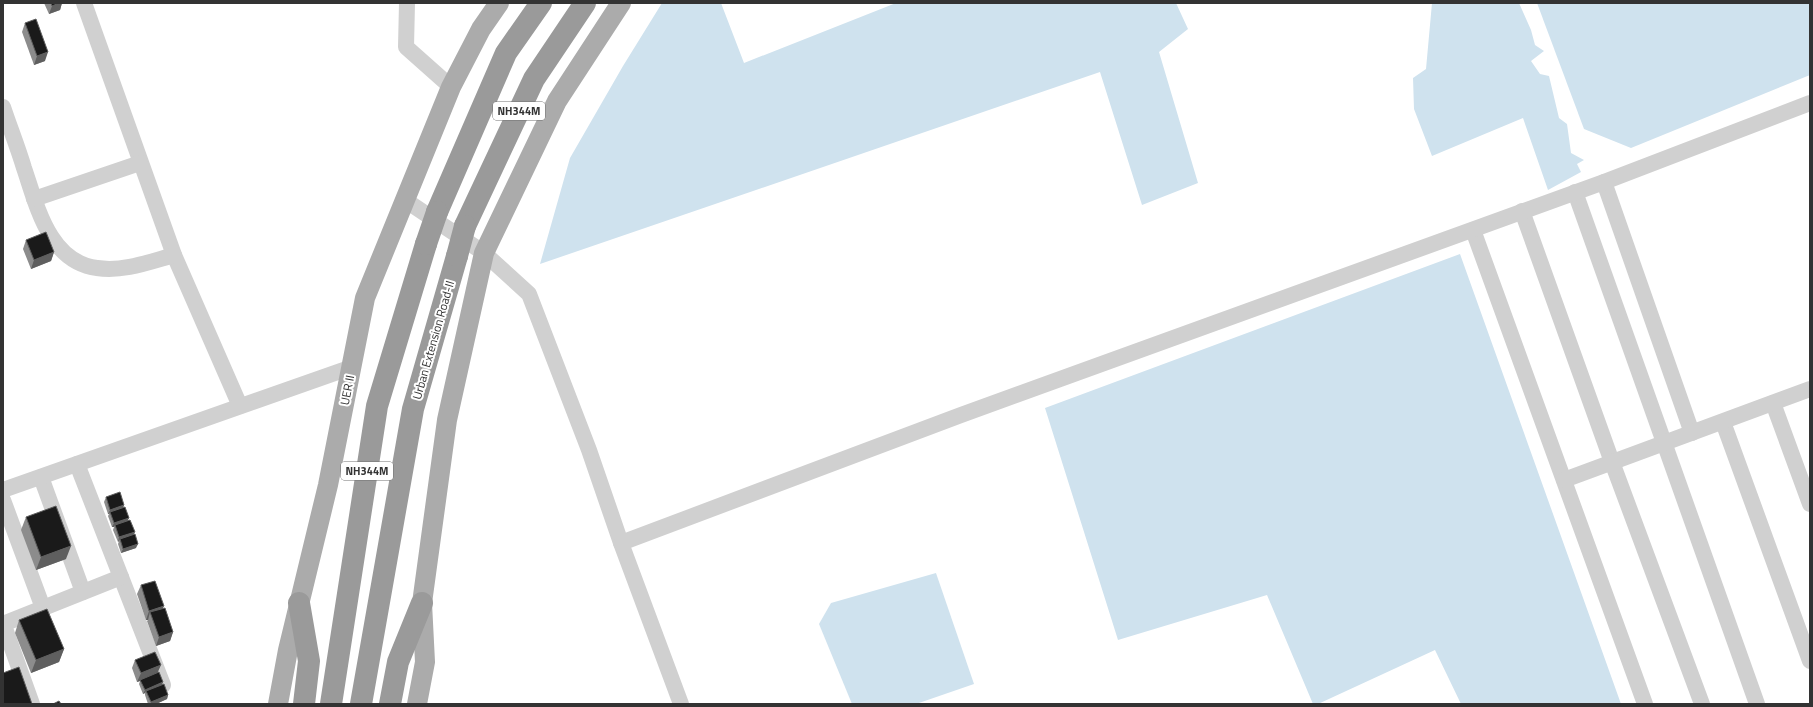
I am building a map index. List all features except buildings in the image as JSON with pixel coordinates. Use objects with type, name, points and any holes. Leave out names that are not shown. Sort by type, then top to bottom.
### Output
[{"type":"highway","name":"NH344M","points":[[331,704],[377,406],[435,216],[506,54],[541,3]]},
{"type":"highway","name":"Urban Extension Road-II","points":[[361,704],[413,409],[461,240],[534,79],[584,3]]},
{"type":"highway","points":[[299,603],[309,661],[304,704]]},
{"type":"highway","points":[[390,704],[398,662],[422,603]]},
{"type":"main road","name":"UER II","points":[[278,704],[288,650],[328,485],[365,298],[451,87],[481,29],[499,3]]},
{"type":"main road","points":[[417,704],[425,662],[422,603],[447,420],[484,253],[557,101],[621,3]]},
{"type":"street","points":[[84,3],[174,255],[240,406]]},
{"type":"street","points":[[407,3],[406,47],[451,87]]},
{"type":"street","points":[[3,107],[42,221],[53,240],[67,255],[79,264],[96,268],[117,269],[136,266],[174,255]]},
{"type":"street","points":[[621,543],[969,413],[1809,107]]},
{"type":"street","points":[[34,199],[140,163]]},
{"type":"street","points":[[1604,182],[1692,433]]},
{"type":"street","points":[[1575,192],[1757,704]]},
{"type":"street","points":[[405,200],[435,216],[461,240],[484,253],[529,294],[589,450],[621,543],[681,704]]},
{"type":"street","points":[[1522,211],[1612,462],[1702,704]]},
{"type":"street","points":[[1473,230],[1646,704]]},
{"type":"street","points":[[3,490],[352,367]]},
{"type":"street","points":[[1564,480],[1723,422],[1810,388]]},
{"type":"street","points":[[1773,403],[1810,504]]},
{"type":"street","points":[[1723,422],[1810,661]]},
{"type":"street","points":[[77,464],[163,685]]},
{"type":"street","points":[[41,477],[83,592]]},
{"type":"street","points":[[3,500],[43,608]]},
{"type":"street","points":[[32,704],[15,674],[3,624],[121,577]]},
{"type":"water","points":[[662,3],[721,3],[744,63],[896,3],[1176,3],[1188,29],[1159,52],[1198,183],[1142,205],[1100,72],[540,264],[570,158],[623,66]]},
{"type":"water","points":[[1432,3],[1519,3],[1531,30],[1535,45],[1544,51],[1531,61],[1540,74],[1549,76],[1559,118],[1567,124],[1571,153],[1584,160],[1577,164],[1581,172],[1548,190],[1523,118],[1432,156],[1414,109],[1413,78],[1426,69]]},
{"type":"water","points":[[1537,3],[1810,3],[1810,75],[1631,148],[1584,129]]},
{"type":"water","points":[[1460,254],[1621,704],[1461,704],[1435,650],[1318,704],[1313,704],[1267,595],[1118,640],[1045,408]]},
{"type":"water","points":[[936,573],[974,684],[916,704],[852,704],[819,624],[831,603]]}]
